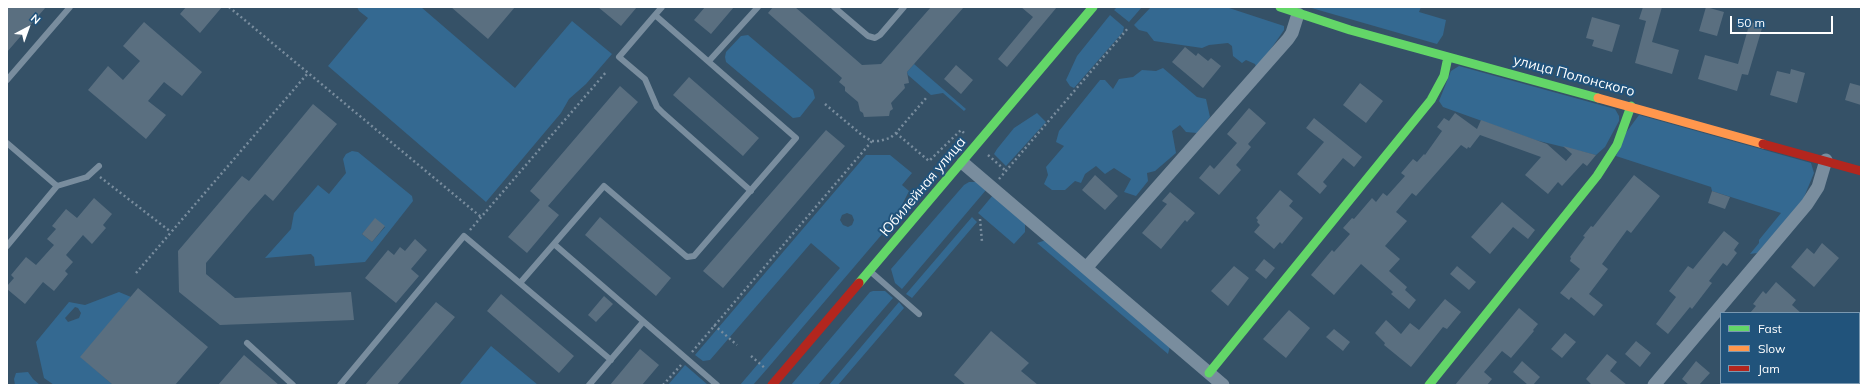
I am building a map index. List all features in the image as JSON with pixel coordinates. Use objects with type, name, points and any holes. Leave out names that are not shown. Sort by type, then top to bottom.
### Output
[{"type":"street","name":"Юбилейная улица","points":[[772,385],[963,163],[1094,7]]},
{"type":"street","name":"улица Полонского","points":[[1280,7],[1298,14],[1448,57],[1861,170]]},
{"type":"street","points":[[1086,268],[1288,39],[1292,33],[1298,14]]},
{"type":"street","points":[[1210,373],[1431,100],[1444,76],[1448,57]]},
{"type":"street","points":[[1428,385],[1597,176],[1617,146],[1631,106]]},
{"type":"street","points":[[1654,385],[1807,204],[1818,187],[1826,160]]},
{"type":"street","points":[[963,163],[1223,385]]},
{"type":"lane","points":[[7,80],[70,7]]},
{"type":"lane","points":[[662,7],[619,57],[645,80],[657,107],[751,190]]},
{"type":"lane","points":[[709,61],[758,7]]},
{"type":"lane","points":[[834,7],[868,36],[875,38],[880,35],[904,7]]},
{"type":"lane","points":[[520,283],[604,186],[687,257],[694,256],[796,138],[655,15]]},
{"type":"lane","points":[[7,143],[57,186]]},
{"type":"lane","points":[[7,246],[57,186],[87,177],[98,166]]},
{"type":"lane","points":[[340,385],[464,236],[611,360]]},
{"type":"lane","points":[[554,244],[717,385]]},
{"type":"lane","points":[[870,271],[919,314]]},
{"type":"lane","points":[[589,385],[643,322]]},
{"type":"lane","points":[[247,343],[294,385]]},
{"type":"path","points":[[229,7],[481,217]]},
{"type":"path","points":[[997,182],[1129,27]]},
{"type":"path","points":[[464,236],[607,71]]},
{"type":"path","points":[[136,273],[308,73]]},
{"type":"path","points":[[825,104],[863,136],[872,141],[890,138],[927,97]]},
{"type":"path","points":[[896,133],[929,161],[961,130],[966,135]]},
{"type":"path","points":[[663,385],[872,141]]},
{"type":"path","points":[[988,155],[1006,171]]},
{"type":"path","points":[[94,171],[171,232]]},
{"type":"path","points":[[980,219],[982,242]]},
{"type":"path","points":[[714,325],[738,345]]},
{"type":"path","points":[[751,356],[767,369]]},
{"type":"shaded area","points":[[357,7],[421,7],[515,88],[572,21],[612,54],[586,84],[569,99],[561,113],[486,202],[328,66],[368,18],[359,11]]},
{"type":"shaded area","points":[[1117,7],[1142,7],[1129,22],[1114,10]]},
{"type":"shaded area","points":[[1151,7],[1226,7],[1284,26],[1284,30],[1257,69],[1255,64],[1246,60],[1242,63],[1233,56],[1232,46],[1228,43],[1209,45],[1202,48],[1154,41],[1147,32],[1139,30],[1134,25]]},
{"type":"shaded area","points":[[1308,7],[1421,7],[1419,12],[1446,20],[1443,35],[1437,44]]},
{"type":"shaded area","points":[[1110,15],[1124,27],[1123,32],[1074,88],[1070,86],[1066,80],[1077,56]]},
{"type":"shaded area","points":[[748,35],[813,90],[815,98],[800,117],[793,118],[726,62],[726,52],[741,36]]},
{"type":"shaded area","points":[[914,64],[966,109],[964,111],[943,93],[931,95],[908,75],[907,72]]},
{"type":"shaded area","points":[[1459,66],[1615,109],[1619,116],[1619,121],[1605,147],[1596,155],[1535,140],[1443,107],[1439,101],[1451,71]]},
{"type":"shaded area","points":[[1163,68],[1197,97],[1206,99],[1210,117],[1197,133],[1186,132],[1180,125],[1172,131],[1176,153],[1155,171],[1147,173],[1148,181],[1136,196],[1124,192],[1131,179],[1114,168],[1105,174],[1096,166],[1085,174],[1081,183],[1075,181],[1065,190],[1052,190],[1044,184],[1048,175],[1046,167],[1064,146],[1056,142],[1059,131],[1100,80],[1105,80],[1113,89],[1119,79],[1133,77],[1142,70],[1156,71]]},
{"type":"shaded area","points":[[1037,113],[1046,122],[1006,166],[994,154],[1014,128]]},
{"type":"shaded area","points":[[1639,115],[1811,163],[1814,173],[1802,202],[1757,253],[1750,254],[1759,243],[1759,240],[1781,213],[1712,191],[1711,187],[1616,156],[1625,134]]},
{"type":"shaded area","points":[[352,151],[358,152],[412,196],[413,201],[365,262],[315,266],[314,257],[311,254],[265,258],[291,229],[294,213],[318,185],[329,194],[346,173],[343,159],[346,154]],"holes":[[[375,219],[385,227],[372,242],[362,234]]]},
{"type":"shaded area","points":[[866,155],[890,155],[912,173],[902,185],[909,191],[895,219],[753,385],[740,385],[840,268],[811,243],[710,360],[703,361],[695,355]],"holes":[[[847,213],[852,215],[854,220],[852,225],[848,227],[843,225],[840,220],[842,215]]]},
{"type":"shaded area","points":[[969,182],[976,182],[986,190],[902,289],[895,283],[891,269],[964,185]]},
{"type":"shaded area","points":[[993,195],[1025,223],[1025,232],[1014,244],[978,213]]},
{"type":"shaded area","points":[[972,217],[977,222],[912,298],[906,294]]},
{"type":"shaded area","points":[[1046,240],[1170,346],[1168,354],[1037,243]]},
{"type":"shaded area","points":[[885,291],[893,298],[818,385],[791,385],[870,292]]},
{"type":"shaded area","points":[[119,292],[131,297],[81,357],[113,385],[54,385],[44,378],[36,342],[69,302],[85,305]],"holes":[[[75,307],[78,308],[81,313],[79,318],[68,322],[65,318]]]},
{"type":"shaded area","points":[[899,302],[904,308],[838,385],[829,385]]},
{"type":"shaded area","points":[[491,346],[538,385],[459,385]]},
{"type":"shaded area","points":[[685,365],[708,385],[668,385]]},
{"type":"shaded area","points":[[28,372],[40,385],[15,385],[14,379],[16,373]]},
{"type":"building","points":[[7,7],[46,7],[7,52]]},
{"type":"building","points":[[186,7],[222,7],[200,33],[180,14]]},
{"type":"building","points":[[451,7],[515,7],[488,39]]},
{"type":"building","points":[[598,7],[637,7],[621,26]]},
{"type":"building","points":[[705,7],[734,7],[711,34],[694,20]]},
{"type":"building","points":[[773,7],[795,7],[862,65],[881,64],[931,7],[964,7],[907,72],[909,83],[904,84],[905,88],[891,103],[893,109],[890,111],[889,116],[864,117],[863,113],[860,111],[858,102],[845,91],[845,87],[839,82],[842,78],[768,13]]},
{"type":"building","points":[[1021,7],[1057,7],[1007,67],[998,59],[1033,17]]},
{"type":"building","points":[[1643,7],[1662,7],[1652,42],[1679,50],[1672,74],[1635,63],[1646,21],[1639,19]]},
{"type":"building","points":[[1706,7],[1724,12],[1717,36],[1699,31]]},
{"type":"building","points":[[1592,17],[1620,25],[1612,52],[1592,46],[1594,40],[1586,38]]},
{"type":"building","points":[[144,22],[202,72],[182,96],[164,82],[148,101],[166,115],[146,139],[88,90],[108,66],[123,80],[140,61],[123,46]]},
{"type":"building","points":[[1750,22],[1763,25],[1748,75],[1742,74],[1737,91],[1698,79],[1705,55],[1738,64]]},
{"type":"building","points":[[1185,47],[1196,56],[1198,53],[1208,61],[1211,58],[1221,66],[1203,88],[1172,62]]},
{"type":"building","points":[[956,65],[973,80],[961,94],[944,79]]},
{"type":"building","points":[[1791,69],[1805,73],[1797,103],[1770,95],[1777,71],[1790,74]]},
{"type":"building","points":[[689,77],[759,138],[743,156],[673,95]]},
{"type":"building","points":[[1360,83],[1383,101],[1366,123],[1343,105]]},
{"type":"building","points":[[1850,83],[1861,86],[1861,105],[1845,100]]},
{"type":"building","points":[[620,86],[638,102],[548,206],[559,215],[527,253],[508,237],[540,200],[530,191]]},
{"type":"building","points":[[313,104],[337,124],[273,201],[265,194],[250,211],[206,263],[206,274],[235,298],[351,292],[354,320],[220,325],[179,292],[178,251],[242,176],[249,181]]},
{"type":"building","points":[[1249,108],[1266,123],[1248,144],[1251,147],[1236,165],[1241,170],[1219,195],[1199,178],[1210,165],[1214,169],[1237,143],[1227,134]]},
{"type":"building","points":[[1455,113],[1477,129],[1481,120],[1547,144],[1566,161],[1572,154],[1563,146],[1596,155],[1587,166],[1583,163],[1562,186],[1558,182],[1548,194],[1525,175],[1541,157],[1480,135],[1470,148],[1468,147],[1467,149],[1461,145],[1416,196],[1412,193],[1396,212],[1407,221],[1385,246],[1400,259],[1389,271],[1407,287],[1405,290],[1416,300],[1409,309],[1391,294],[1393,292],[1361,264],[1334,295],[1311,275],[1332,250],[1334,252],[1350,234],[1343,228],[1352,218],[1354,219],[1372,198],[1376,202],[1383,193],[1387,196],[1405,176],[1401,173],[1413,159],[1417,162],[1424,154],[1425,155],[1442,131],[1437,127],[1444,118],[1449,121]]},
{"type":"building","points":[[1314,118],[1362,157],[1354,167],[1343,158],[1323,182],[1327,186],[1320,194],[1297,174],[1324,142],[1306,128]]},
{"type":"building","points":[[826,130],[845,146],[723,288],[703,271]]},
{"type":"building","points":[[1095,175],[1118,196],[1105,210],[1082,190]]},
{"type":"building","points":[[1634,175],[1660,196],[1631,233],[1627,230],[1602,264],[1608,269],[1589,294],[1603,305],[1594,316],[1571,297],[1569,300],[1560,293],[1580,269],[1570,261],[1570,257],[1585,237],[1583,236],[1591,226],[1593,227]]},
{"type":"building","points":[[1280,190],[1293,201],[1289,206],[1303,218],[1282,244],[1280,242],[1274,249],[1254,232],[1260,225],[1256,218]]},
{"type":"building","points":[[1712,191],[1730,197],[1725,209],[1708,203]]},
{"type":"building","points":[[1170,192],[1195,213],[1187,222],[1185,220],[1161,249],[1142,233],[1167,204],[1162,201]]},
{"type":"building","points":[[94,198],[112,214],[103,225],[106,228],[92,244],[83,235],[66,255],[73,262],[65,271],[68,274],[54,291],[43,282],[25,304],[7,289],[7,286],[14,278],[11,275],[26,257],[36,265],[54,245],[47,239],[56,229],[52,226],[66,209],[77,218]]},
{"type":"building","points":[[1502,202],[1535,230],[1528,239],[1513,227],[1490,254],[1471,237]]},
{"type":"building","points":[[600,217],[671,278],[656,296],[585,235]]},
{"type":"building","points":[[375,218],[385,226],[372,242],[362,234]]},
{"type":"building","points":[[1724,231],[1739,243],[1734,250],[1737,253],[1727,266],[1723,263],[1709,281],[1712,283],[1692,309],[1690,307],[1668,334],[1656,324],[1676,297],[1669,291],[1688,266],[1693,269]]},
{"type":"building","points":[[415,239],[427,250],[411,269],[419,276],[396,303],[365,278],[388,250],[394,255],[400,247],[405,251]]},
{"type":"building","points":[[1822,243],[1839,258],[1814,287],[1791,267],[1807,248],[1814,254]]},
{"type":"building","points":[[1264,259],[1275,268],[1266,279],[1255,270]]},
{"type":"building","points":[[1234,266],[1249,278],[1228,306],[1211,291]]},
{"type":"building","points":[[1457,266],[1476,282],[1469,290],[1450,274]]},
{"type":"building","points":[[1776,282],[1796,300],[1792,305],[1800,312],[1751,312],[1756,306],[1753,304],[1763,291],[1766,294]]},
{"type":"building","points":[[138,288],[208,347],[175,385],[113,385],[80,357]]},
{"type":"building","points":[[501,294],[574,356],[559,373],[487,311]]},
{"type":"building","points":[[604,296],[613,304],[596,322],[588,315]]},
{"type":"building","points":[[1445,299],[1461,312],[1447,329],[1443,327],[1411,367],[1384,345],[1385,343],[1375,333],[1386,320],[1401,334],[1410,323],[1419,330]]},
{"type":"building","points":[[436,302],[455,317],[397,385],[365,385]]},
{"type":"building","points":[[1519,308],[1538,324],[1533,330],[1534,331],[1511,358],[1502,351],[1484,372],[1492,379],[1487,385],[1455,385]]},
{"type":"building","points":[[1289,310],[1310,328],[1286,358],[1263,339]]},
{"type":"building","points":[[1334,329],[1350,342],[1343,351],[1326,337]]},
{"type":"building","points":[[991,331],[1029,363],[1021,371],[1038,385],[966,385],[954,375]]},
{"type":"building","points":[[1565,333],[1576,342],[1562,358],[1551,349]]},
{"type":"building","points":[[1636,341],[1651,353],[1640,367],[1625,354]]},
{"type":"building","points":[[640,349],[659,365],[642,385],[610,385]]},
{"type":"building","points":[[1607,354],[1617,362],[1610,371],[1627,385],[1592,385],[1586,379]]},
{"type":"building","points":[[244,355],[279,385],[218,385]]},
{"type":"building","points":[[1522,361],[1540,377],[1533,385],[1528,385],[1513,372]]},
{"type":"building","points":[[1696,361],[1710,373],[1699,385],[1689,385],[1682,379]]},
{"type":"traffic: fast","points":[[859,283],[1093,7]]},
{"type":"traffic: fast","points":[[1280,7],[1350,30],[1598,98]]},
{"type":"traffic: fast","points":[[1209,373],[1431,100],[1444,76],[1448,57]]},
{"type":"traffic: fast","points":[[1429,385],[1597,176],[1617,145],[1631,106]]},
{"type":"traffic: slow","points":[[1598,98],[1763,144]]},
{"type":"traffic: jam","points":[[1763,144],[1861,171]]},
{"type":"traffic: jam","points":[[772,385],[859,283]]}]
